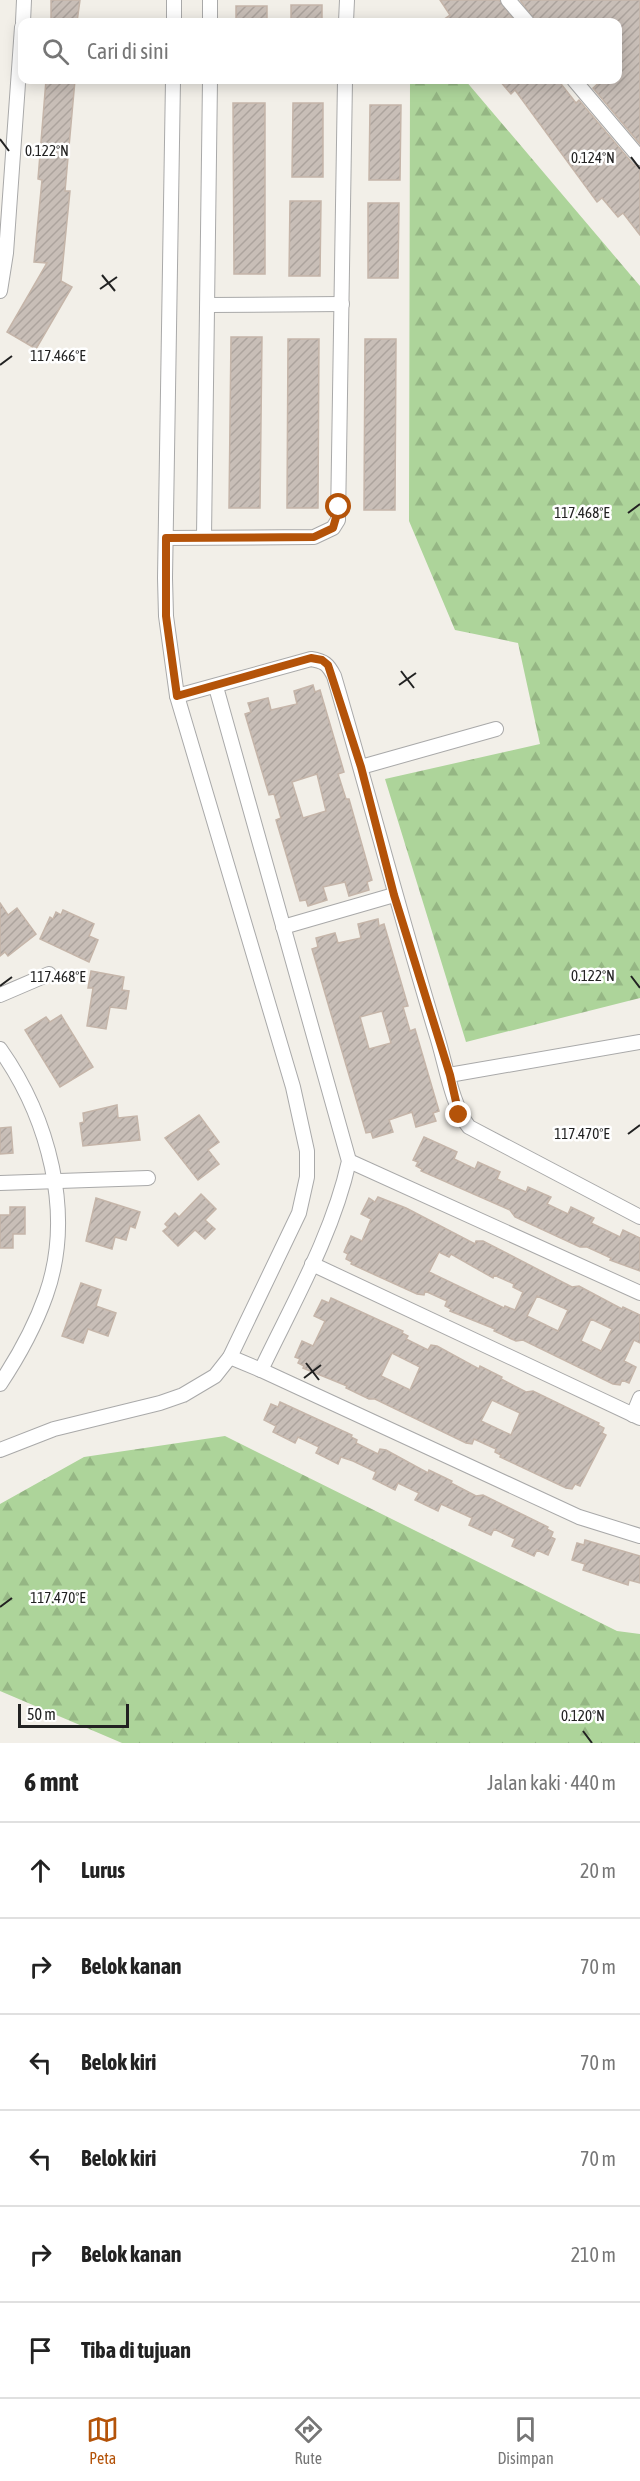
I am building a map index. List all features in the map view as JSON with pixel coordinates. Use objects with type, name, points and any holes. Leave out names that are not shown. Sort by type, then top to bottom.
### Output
[{"type":"street","points":[[23,18],[24,0]]},
{"type":"street","points":[[174,0],[174,18]]},
{"type":"street","points":[[210,0],[210,18]]},
{"type":"street","points":[[346,18],[347,0]]},
{"type":"street","points":[[508,0],[524,18]]},
{"type":"street","points":[[0,291],[6,253],[19,84]]},
{"type":"street","points":[[0,1449],[54,1429],[160,1403],[183,1395],[214,1376],[230,1357],[299,1213],[307,1177],[307,1151],[293,1087],[177,696],[166,616],[173,84]]},
{"type":"street","points":[[204,537],[210,84]]},
{"type":"street","points":[[166,538],[314,537],[333,528],[339,507],[345,84]]},
{"type":"street","points":[[577,84],[640,158]]},
{"type":"street","points":[[208,305],[342,304]]},
{"type":"street","points":[[177,696],[216,687],[311,658],[322,660],[328,665],[334,676],[361,767],[394,895],[450,1075],[459,1115],[469,1127],[640,1217]]},
{"type":"street","points":[[216,687],[349,1161],[344,1184],[312,1264],[261,1370]]},
{"type":"street","points":[[361,767],[496,729]]},
{"type":"street","points":[[283,927],[394,895]]},
{"type":"street","points":[[0,995],[49,974]]},
{"type":"street","points":[[450,1075],[640,1042]]},
{"type":"street","points":[[0,1049],[31,1099],[45,1132],[54,1179],[56,1235],[51,1274],[33,1323],[2,1377]]},
{"type":"street","points":[[349,1161],[640,1293]]},
{"type":"street","points":[[0,1183],[54,1179],[148,1178]]},
{"type":"street","points":[[312,1264],[636,1417],[640,1398]]},
{"type":"street","points":[[230,1357],[579,1517],[640,1536]]},
{"type":"green space","points":[[410,84],[468,84],[640,286],[640,998],[466,1042],[385,779],[540,744],[518,643],[455,630],[409,521]]},
{"type":"green space","points":[[225,1436],[617,1631],[640,1634],[640,1743],[122,1743],[0,1691],[0,1504],[84,1457]]},
{"type":"building","points":[[51,0],[80,0],[78,18],[51,18]]},
{"type":"building","points":[[440,0],[499,0],[513,18],[446,18],[450,15]]},
{"type":"building","points":[[520,0],[640,0],[640,144],[593,88],[598,84],[622,84],[622,18],[533,18]]},
{"type":"building","points":[[291,5],[322,5],[322,18],[291,18]]},
{"type":"building","points":[[236,6],[267,6],[267,18],[236,18]]},
{"type":"building","points":[[46,84],[75,84],[65,191],[70,191],[61,281],[72,287],[36,349],[7,332],[47,263],[34,262],[42,180],[38,179]]},
{"type":"building","points":[[502,84],[561,84],[576,103],[579,100],[633,164],[640,167],[640,235],[623,213],[618,217],[602,198],[597,202],[515,90],[511,94]]},
{"type":"building","points":[[233,103],[265,103],[265,274],[234,274]]},
{"type":"building","points":[[293,103],[323,103],[323,177],[292,177]]},
{"type":"building","points":[[370,105],[401,105],[400,180],[369,180]]},
{"type":"building","points":[[290,201],[321,201],[320,276],[289,276]]},
{"type":"building","points":[[368,203],[399,203],[398,278],[368,278]]},
{"type":"building","points":[[231,337],[262,337],[260,508],[229,508]]},
{"type":"building","points":[[288,339],[319,339],[318,508],[287,508]]},
{"type":"building","points":[[365,339],[396,339],[395,510],[364,510]]},
{"type":"building","points":[[313,685],[315,692],[320,690],[344,772],[338,774],[346,799],[349,799],[372,880],[367,882],[369,890],[349,896],[345,882],[323,887],[327,900],[308,906],[306,900],[300,901],[276,820],[281,818],[274,794],[269,795],[245,714],[251,712],[248,703],[268,698],[271,710],[297,704],[294,691]],"holes":[[[317,774],[326,811],[303,818],[292,782]]]},
{"type":"building","points":[[0,903],[8,915],[17,908],[36,934],[8,956],[5,952],[0,956]]},
{"type":"building","points":[[63,910],[94,924],[89,936],[98,940],[89,962],[40,939],[50,917],[53,919],[56,912],[61,915]]},
{"type":"building","points":[[378,919],[379,926],[384,924],[408,1006],[403,1007],[410,1031],[415,1029],[439,1111],[433,1113],[436,1121],[416,1127],[412,1112],[389,1120],[393,1132],[373,1138],[371,1132],[366,1133],[312,949],[318,947],[316,938],[335,933],[338,943],[361,938],[358,924]],"holes":[[[382,1011],[391,1043],[369,1049],[360,1017]]]},
{"type":"building","points":[[91,971],[124,977],[122,990],[129,991],[126,1009],[110,1007],[106,1029],[87,1026],[93,988],[88,988]]},
{"type":"building","points":[[61,1015],[93,1067],[60,1087],[25,1030],[46,1017],[50,1022]]},
{"type":"building","points":[[117,1105],[118,1118],[137,1116],[140,1140],[83,1146],[80,1123],[84,1122],[83,1113]]},
{"type":"building","points":[[199,1115],[219,1142],[208,1150],[219,1164],[198,1180],[165,1138]]},
{"type":"building","points":[[11,1127],[13,1153],[0,1154],[0,1128]]},
{"type":"building","points":[[424,1137],[457,1152],[454,1159],[475,1169],[478,1162],[500,1172],[497,1179],[526,1192],[528,1187],[551,1197],[547,1204],[568,1214],[571,1207],[594,1218],[591,1223],[620,1237],[623,1230],[640,1238],[640,1271],[610,1260],[611,1258],[587,1247],[580,1247],[515,1217],[510,1210],[421,1171],[422,1169],[416,1166],[418,1162],[413,1160]]},
{"type":"building","points":[[201,1194],[216,1209],[205,1220],[215,1229],[205,1239],[195,1230],[178,1246],[163,1231],[168,1227],[165,1224],[175,1213],[179,1217]]},
{"type":"building","points":[[378,1197],[406,1208],[475,1244],[476,1241],[483,1241],[572,1287],[579,1286],[622,1309],[623,1307],[640,1315],[640,1343],[634,1340],[624,1361],[636,1367],[629,1383],[622,1380],[620,1385],[613,1384],[523,1340],[516,1341],[494,1331],[495,1329],[450,1311],[451,1309],[445,1306],[447,1301],[425,1291],[424,1295],[417,1294],[351,1264],[352,1262],[346,1259],[348,1254],[344,1252],[351,1236],[362,1241],[371,1219],[361,1214],[369,1198],[375,1202]],"holes":[[[439,1252],[449,1257],[451,1254],[493,1278],[494,1275],[514,1284],[513,1287],[523,1292],[515,1310],[505,1306],[504,1308],[429,1272]],[[537,1296],[568,1310],[558,1331],[527,1316]],[[591,1319],[612,1329],[601,1351],[581,1341]]]},
{"type":"building","points":[[96,1198],[140,1212],[135,1228],[130,1226],[126,1240],[115,1237],[112,1249],[86,1241]]},
{"type":"building","points":[[10,1207],[25,1207],[25,1234],[13,1234],[13,1248],[0,1248],[0,1215],[10,1215]]},
{"type":"building","points":[[81,1283],[101,1290],[96,1306],[116,1313],[108,1336],[88,1329],[83,1343],[62,1336]]},
{"type":"building","points":[[331,1298],[403,1331],[402,1333],[408,1336],[406,1339],[428,1350],[431,1345],[437,1346],[479,1369],[480,1366],[502,1377],[501,1379],[526,1392],[533,1391],[599,1423],[598,1425],[604,1428],[602,1433],[606,1435],[580,1486],[575,1484],[572,1489],[566,1488],[500,1457],[501,1455],[495,1452],[496,1449],[474,1439],[472,1444],[466,1443],[375,1399],[369,1399],[346,1388],[347,1386],[303,1368],[304,1366],[298,1363],[300,1359],[295,1357],[302,1341],[313,1346],[325,1321],[314,1316],[322,1300],[329,1303]],"holes":[[[392,1353],[420,1367],[410,1390],[381,1376]],[[492,1400],[520,1413],[511,1435],[481,1421]]]},
{"type":"building","points":[[280,1402],[352,1435],[351,1437],[357,1440],[356,1443],[378,1454],[380,1449],[386,1450],[428,1473],[429,1470],[452,1481],[451,1483],[476,1496],[483,1495],[548,1527],[547,1529],[553,1532],[551,1537],[555,1539],[548,1555],[537,1550],[534,1556],[512,1546],[515,1539],[494,1529],[491,1535],[469,1525],[472,1518],[441,1504],[438,1511],[415,1500],[419,1493],[398,1483],[395,1490],[373,1479],[376,1472],[353,1461],[341,1457],[338,1464],[316,1453],[319,1447],[298,1437],[295,1443],[273,1432],[276,1426],[264,1420],[271,1404],[278,1407]]},
{"type":"building","points":[[585,1540],[640,1556],[640,1583],[629,1580],[628,1585],[583,1570],[585,1564],[572,1560],[577,1543],[584,1545]]},
{"type":"route","points":[[339,507],[338,520],[333,528],[314,537],[166,538],[166,616],[177,696],[216,687],[311,658],[322,660],[328,665],[334,676],[361,767],[394,895],[450,1075],[459,1115]]}]
